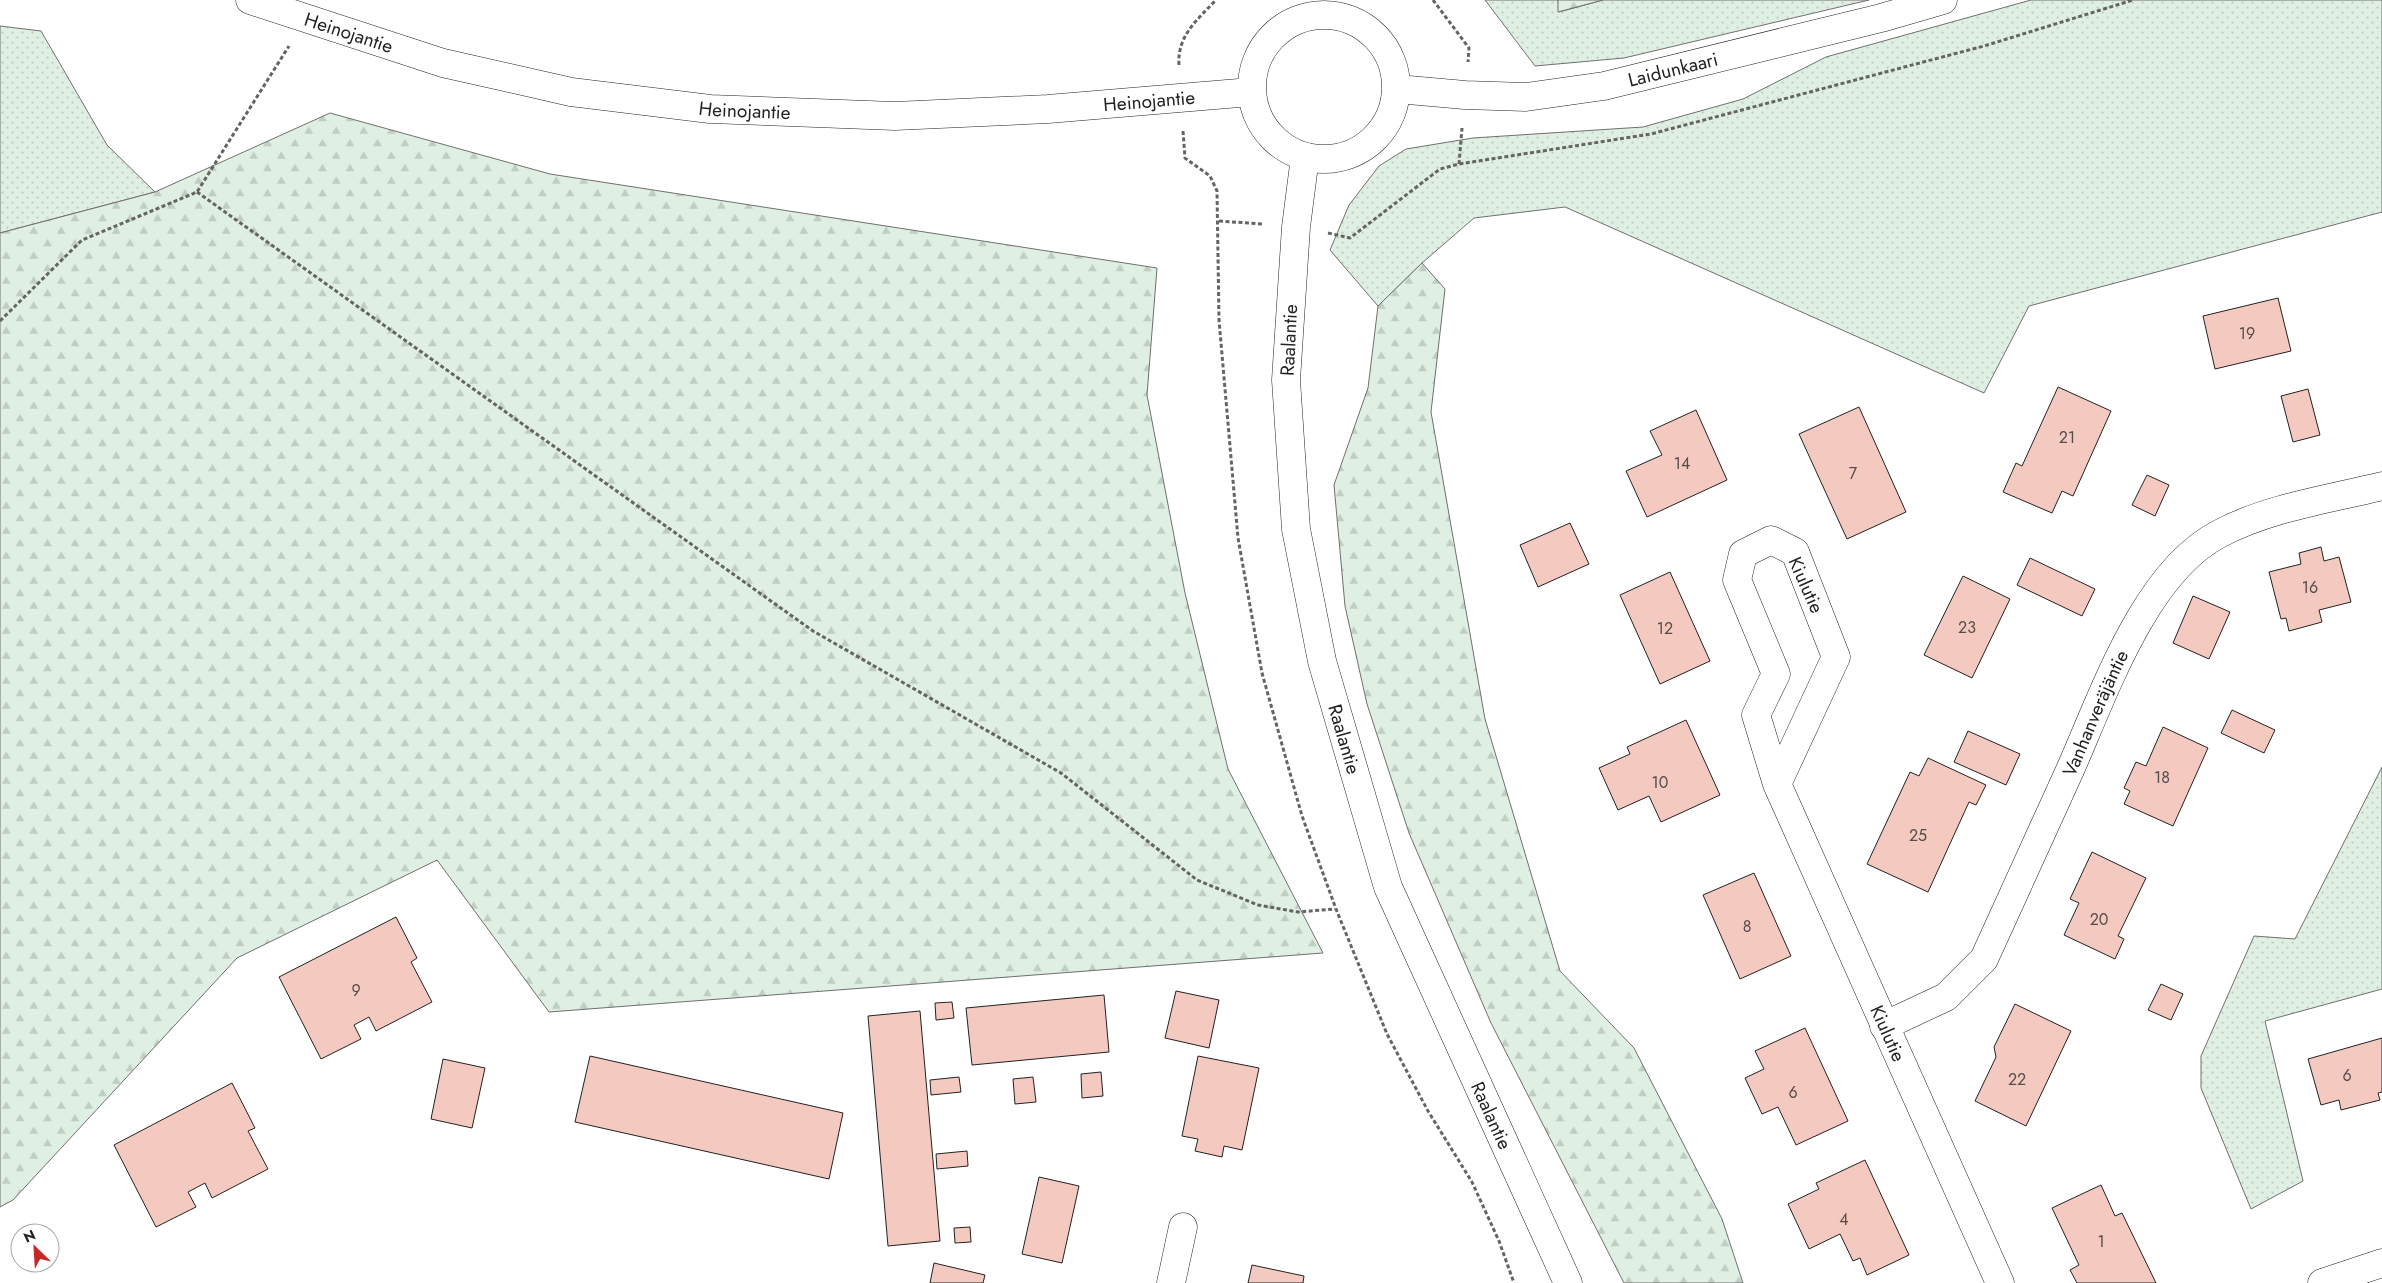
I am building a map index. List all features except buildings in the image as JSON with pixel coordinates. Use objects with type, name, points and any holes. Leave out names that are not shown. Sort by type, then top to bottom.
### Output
[{"type":"street","name":"Heinojantie","points":[[250,0],[306,20],[443,63],[553,88],[710,108],[895,116],[1048,109],[1251,92]]},
{"type":"street","name":"Laidunkaari","points":[[1397,89],[1465,95],[1526,97],[1604,86],[1881,18],[1943,0]]},
{"type":"street","points":[[1326,7],[1369,30],[1385,48],[1394,71],[1397,89],[1390,116],[1378,135],[1361,149],[1341,158],[1305,157],[1279,144],[1265,130],[1256,112],[1251,92],[1253,72],[1259,54],[1271,38],[1286,25],[1326,7]]},
{"type":"street","name":"Raalantie","points":[[1305,157],[1296,227],[1286,380],[1296,529],[1322,660],[1388,887],[1568,1283]]},
{"type":"street","name":"Vanhanveräjäntie","points":[[1884,1026],[1946,997],[1984,959],[2123,652],[2150,602],[2169,576],[2193,552],[2218,534],[2257,517],[2382,486]]},
{"type":"street","name":"Kiulutie","points":[[1777,784],[1836,657],[1795,552],[1771,540],[1743,554],[1737,580],[1776,674],[1756,715],[1777,784],[2000,1283]]},
{"type":"street","points":[[1171,1283],[1183,1226]]},
{"type":"street","points":[[2322,1283],[2382,1263]]},
{"type":"path","points":[[1219,221],[1296,227],[1350,238],[1440,169],[1459,164],[1651,134],[1984,46],[2133,0]]},
{"type":"path","points":[[0,320],[82,240],[197,192],[306,20]]},
{"type":"path","points":[[197,192],[813,631],[1061,773],[1197,880],[1258,905],[1298,912],[1336,910]]},
{"type":"green space","points":[[1485,0],[1558,0],[1559,12],[1603,0],[1869,0],[1624,58],[1535,66]]},
{"type":"green space","points":[[1558,0],[1603,0],[1558,12]]},
{"type":"green space","points":[[2031,0],[2382,0],[2382,212],[2029,306],[1984,393],[1565,207],[1474,218],[1422,263],[1378,306],[1330,250],[1349,205],[1379,166],[1406,149],[1473,138],[1643,127],[1743,99],[1826,57]]},
{"type":"green space","points":[[0,26],[41,31],[107,145],[155,192],[0,233]]},
{"type":"green space","points":[[330,113],[550,174],[1157,268],[1147,395],[1185,593],[1228,769],[1323,953],[549,1012],[437,860],[237,958],[13,1200],[0,1207],[0,233],[155,192]]},
{"type":"green space","points":[[1422,263],[1445,289],[1431,412],[1485,719],[1560,971],[1634,1048],[1722,1219],[1743,1283],[1624,1283],[1491,1023],[1409,833],[1367,704],[1345,606],[1334,485],[1368,388],[1378,306]]},
{"type":"green space","points":[[2382,767],[2382,989],[2265,1021],[2303,1181],[2251,1209],[2201,1088],[2201,1056],[2254,936],[2295,939]]}]
